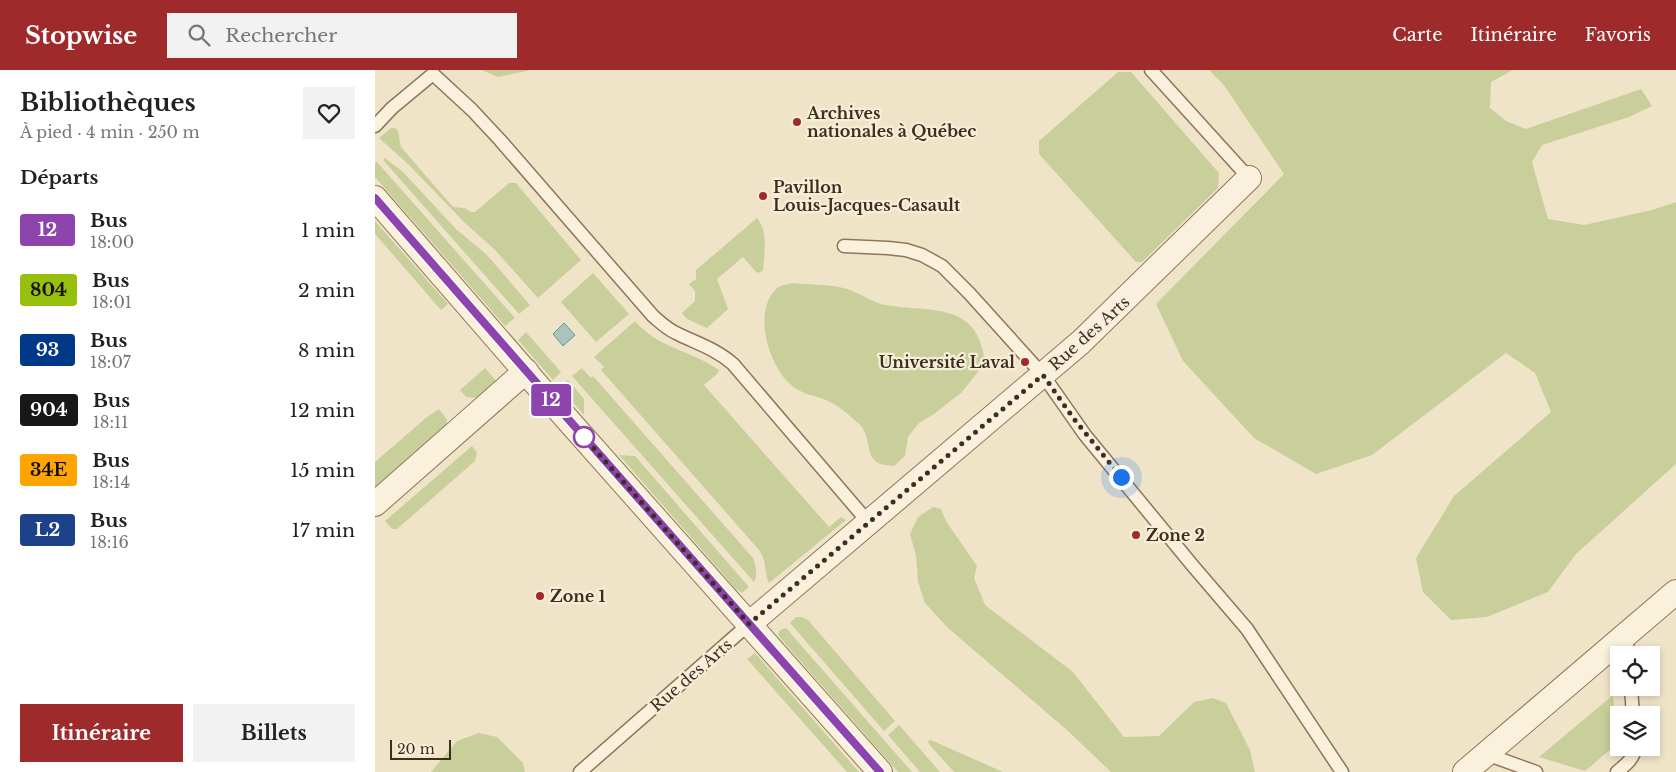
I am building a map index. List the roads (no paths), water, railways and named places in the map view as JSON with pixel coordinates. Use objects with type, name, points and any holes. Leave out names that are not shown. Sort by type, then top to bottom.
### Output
[{"type":"street","name":"Rue des Arts","points":[[756,631],[869,523],[1043,375],[1132,293],[1249,178]]},
{"type":"street","points":[[375,198],[880,772]]},
{"type":"street","points":[[375,504],[526,371]]},
{"type":"street","points":[[1465,772],[1627,644],[1676,592]]},
{"type":"lane","points":[[1151,70],[1249,178]]},
{"type":"lane","points":[[375,126],[392,108],[433,74],[472,110],[500,140],[653,316],[675,333],[723,355],[733,364],[869,523]]},
{"type":"lane","points":[[844,246],[906,250],[931,259],[942,266],[969,293],[1043,375],[1085,434],[1247,629],[1342,772]]},
{"type":"lane","name":"Rue des Arts","points":[[580,772],[756,631]]},
{"type":"lane","points":[[1486,754],[1536,772]]},
{"type":"lane","points":[[1617,772],[1634,756]]},
{"type":"water","points":[[564,323],[575,335],[563,346],[553,334]]},
{"type":"place","name":"Archives nationales à Québec","points":[[797,122]]},
{"type":"place","name":"Pavillon Louis-Jacques-Casault","points":[[763,196]]},
{"type":"place","name":"Université Laval","points":[[1025,362]]},
{"type":"place","name":"Zone 2","points":[[1136,535]]},
{"type":"place","name":"Zone 1","points":[[540,596]]}]
